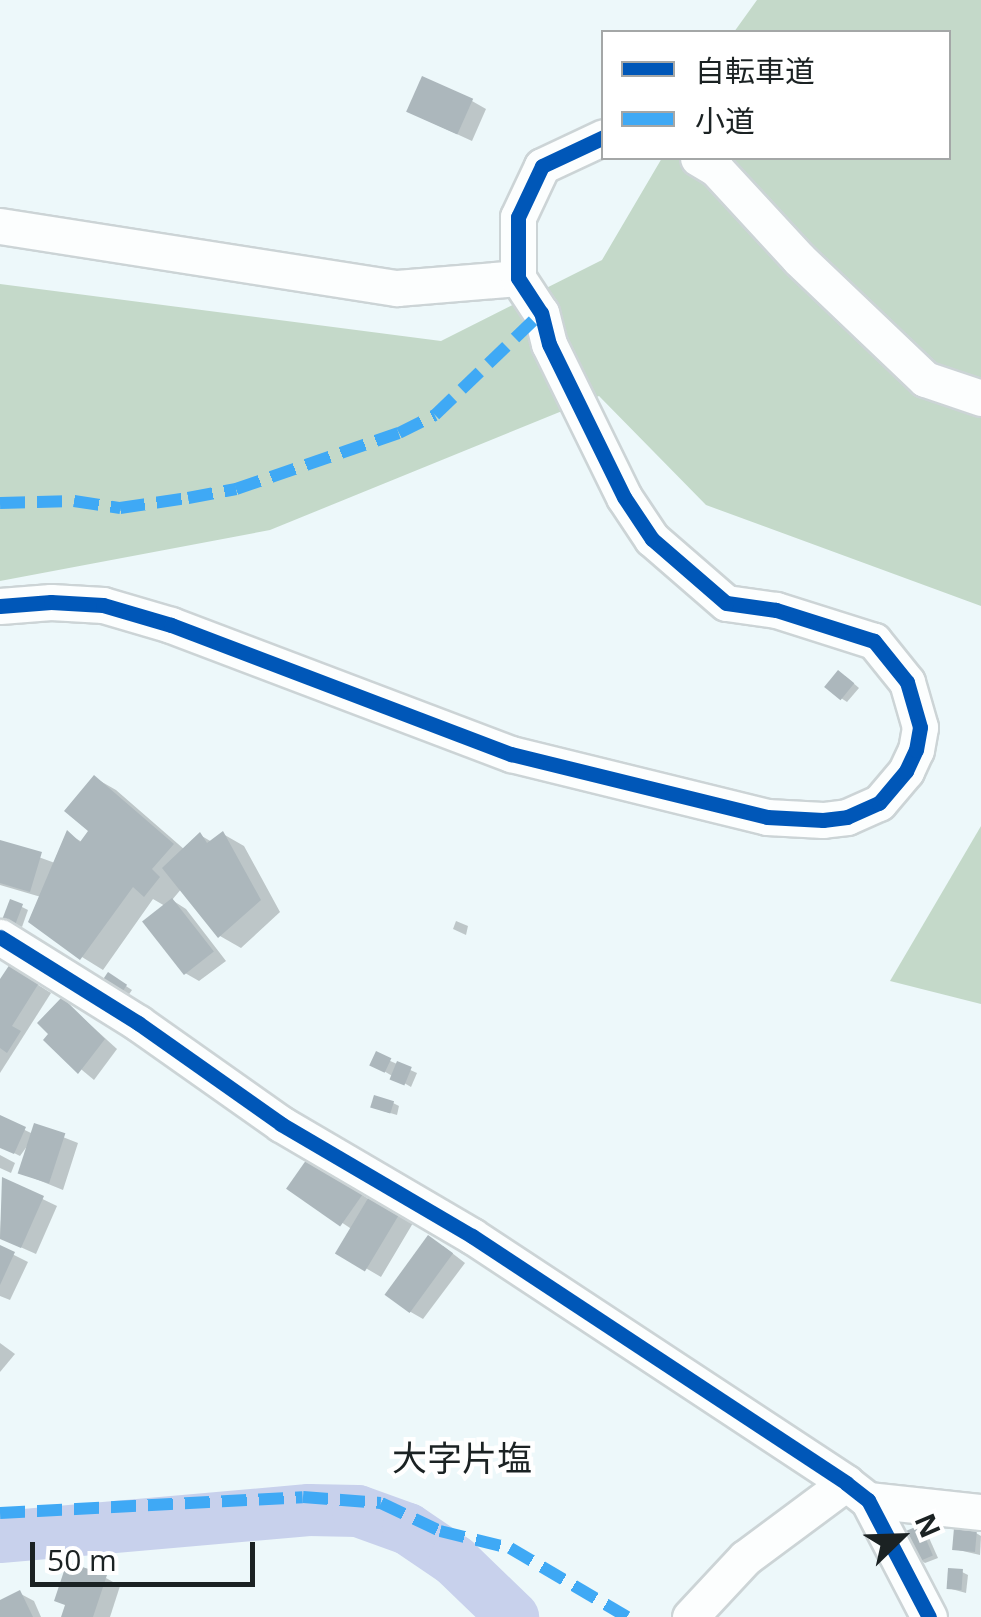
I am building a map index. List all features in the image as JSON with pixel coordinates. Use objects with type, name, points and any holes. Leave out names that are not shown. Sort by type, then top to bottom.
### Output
[{"type":"street","points":[[0,606],[51,602],[103,606],[172,625],[511,754],[749,812],[823,820],[846,817],[879,803],[906,771],[916,750],[920,727],[906,682],[874,640],[776,610],[726,602],[652,539],[624,497],[549,344],[540,313],[518,278],[518,217],[542,166],[601,138]]},
{"type":"street","points":[[701,160],[716,169],[799,259],[925,379],[981,398]]},
{"type":"street","points":[[0,226],[398,288],[518,278]]},
{"type":"street","points":[[0,938],[138,1023],[281,1124],[472,1236],[857,1491],[981,1512]]},
{"type":"street","points":[[857,1491],[924,1609]]},
{"type":"street","points":[[690,1617],[745,1558],[857,1491]]},
{"type":"green space","points":[[757,0],[981,0],[981,606],[706,505],[599,396],[270,530],[0,581],[0,284],[441,341],[602,260],[661,160],[951,160],[951,30],[735,30]]},
{"type":"green space","points":[[981,826],[981,1004],[890,981]]},
{"type":"building","points":[[422,76],[473,99],[457,134],[406,112]]},
{"type":"building","points":[[838,670],[854,683],[840,700],[824,687]]},
{"type":"building","points":[[94,775],[174,844],[152,869],[160,877],[144,897],[133,887],[80,960],[28,922],[67,830],[80,842],[88,831],[64,811]]},
{"type":"building","points":[[223,831],[261,900],[218,938],[162,868],[200,832],[207,843]]},
{"type":"building","points":[[0,840],[42,852],[30,892],[0,883]]},
{"type":"building","points":[[172,898],[214,952],[184,975],[142,921]]},
{"type":"building","points":[[10,899],[23,904],[15,925],[2,920]]},
{"type":"building","points":[[10,964],[39,983],[12,1026],[21,1031],[7,1053],[0,1048],[0,979]]},
{"type":"building","points":[[108,972],[127,985],[118,999],[98,986]]},
{"type":"building","points":[[62,997],[105,1039],[78,1074],[43,1040],[48,1034],[37,1023]]},
{"type":"building","points":[[376,1051],[391,1058],[385,1073],[369,1066]]},
{"type":"building","points":[[397,1061],[412,1067],[404,1086],[390,1080]]},
{"type":"building","points":[[374,1095],[394,1101],[390,1114],[370,1107]]},
{"type":"building","points":[[0,1115],[26,1127],[14,1154],[0,1148]]},
{"type":"building","points":[[34,1123],[65,1133],[49,1184],[18,1173]]},
{"type":"building","points":[[309,1156],[363,1194],[340,1227],[286,1189]]},
{"type":"building","points":[[2,1177],[44,1196],[21,1248],[0,1239]]},
{"type":"building","points":[[373,1190],[403,1208],[365,1271],[335,1253]]},
{"type":"building","points":[[428,1235],[453,1253],[410,1313],[385,1295]]},
{"type":"building","points":[[0,1245],[15,1252],[0,1285]]},
{"type":"building","points":[[920,1525],[933,1555],[918,1562],[905,1531]]},
{"type":"building","points":[[954,1528],[977,1530],[975,1552],[952,1550]]},
{"type":"building","points":[[67,1562],[107,1575],[93,1617],[61,1617],[65,1605],[54,1601]]},
{"type":"building","points":[[948,1568],[963,1569],[961,1590],[947,1589]]},
{"type":"building","points":[[20,1590],[33,1617],[0,1617],[0,1600]]},
{"type":"waterway","points":[[0,1537],[309,1510],[358,1511],[408,1529],[455,1561],[513,1617]]},
{"type":"marked path","points":[[0,503],[74,501],[120,508],[188,498],[236,489],[399,433],[435,415],[541,313]]},
{"type":"marked path","points":[[0,1513],[303,1497],[381,1503],[440,1531],[510,1548],[627,1617]]},
{"type":"cycle path","points":[[0,606],[51,602],[103,605],[171,625],[511,754],[767,817],[823,820],[847,817],[879,803],[906,771],[916,750],[920,727],[907,682],[874,641],[776,610],[726,603],[652,539],[624,497],[549,344],[541,313],[518,278],[518,217],[542,166],[601,138]]},
{"type":"cycle path","points":[[0,937],[138,1023],[281,1124],[472,1236],[846,1483],[868,1500],[929,1617]]},
{"type":"district","name":"大字片塩","points":[[462,1458]]}]
